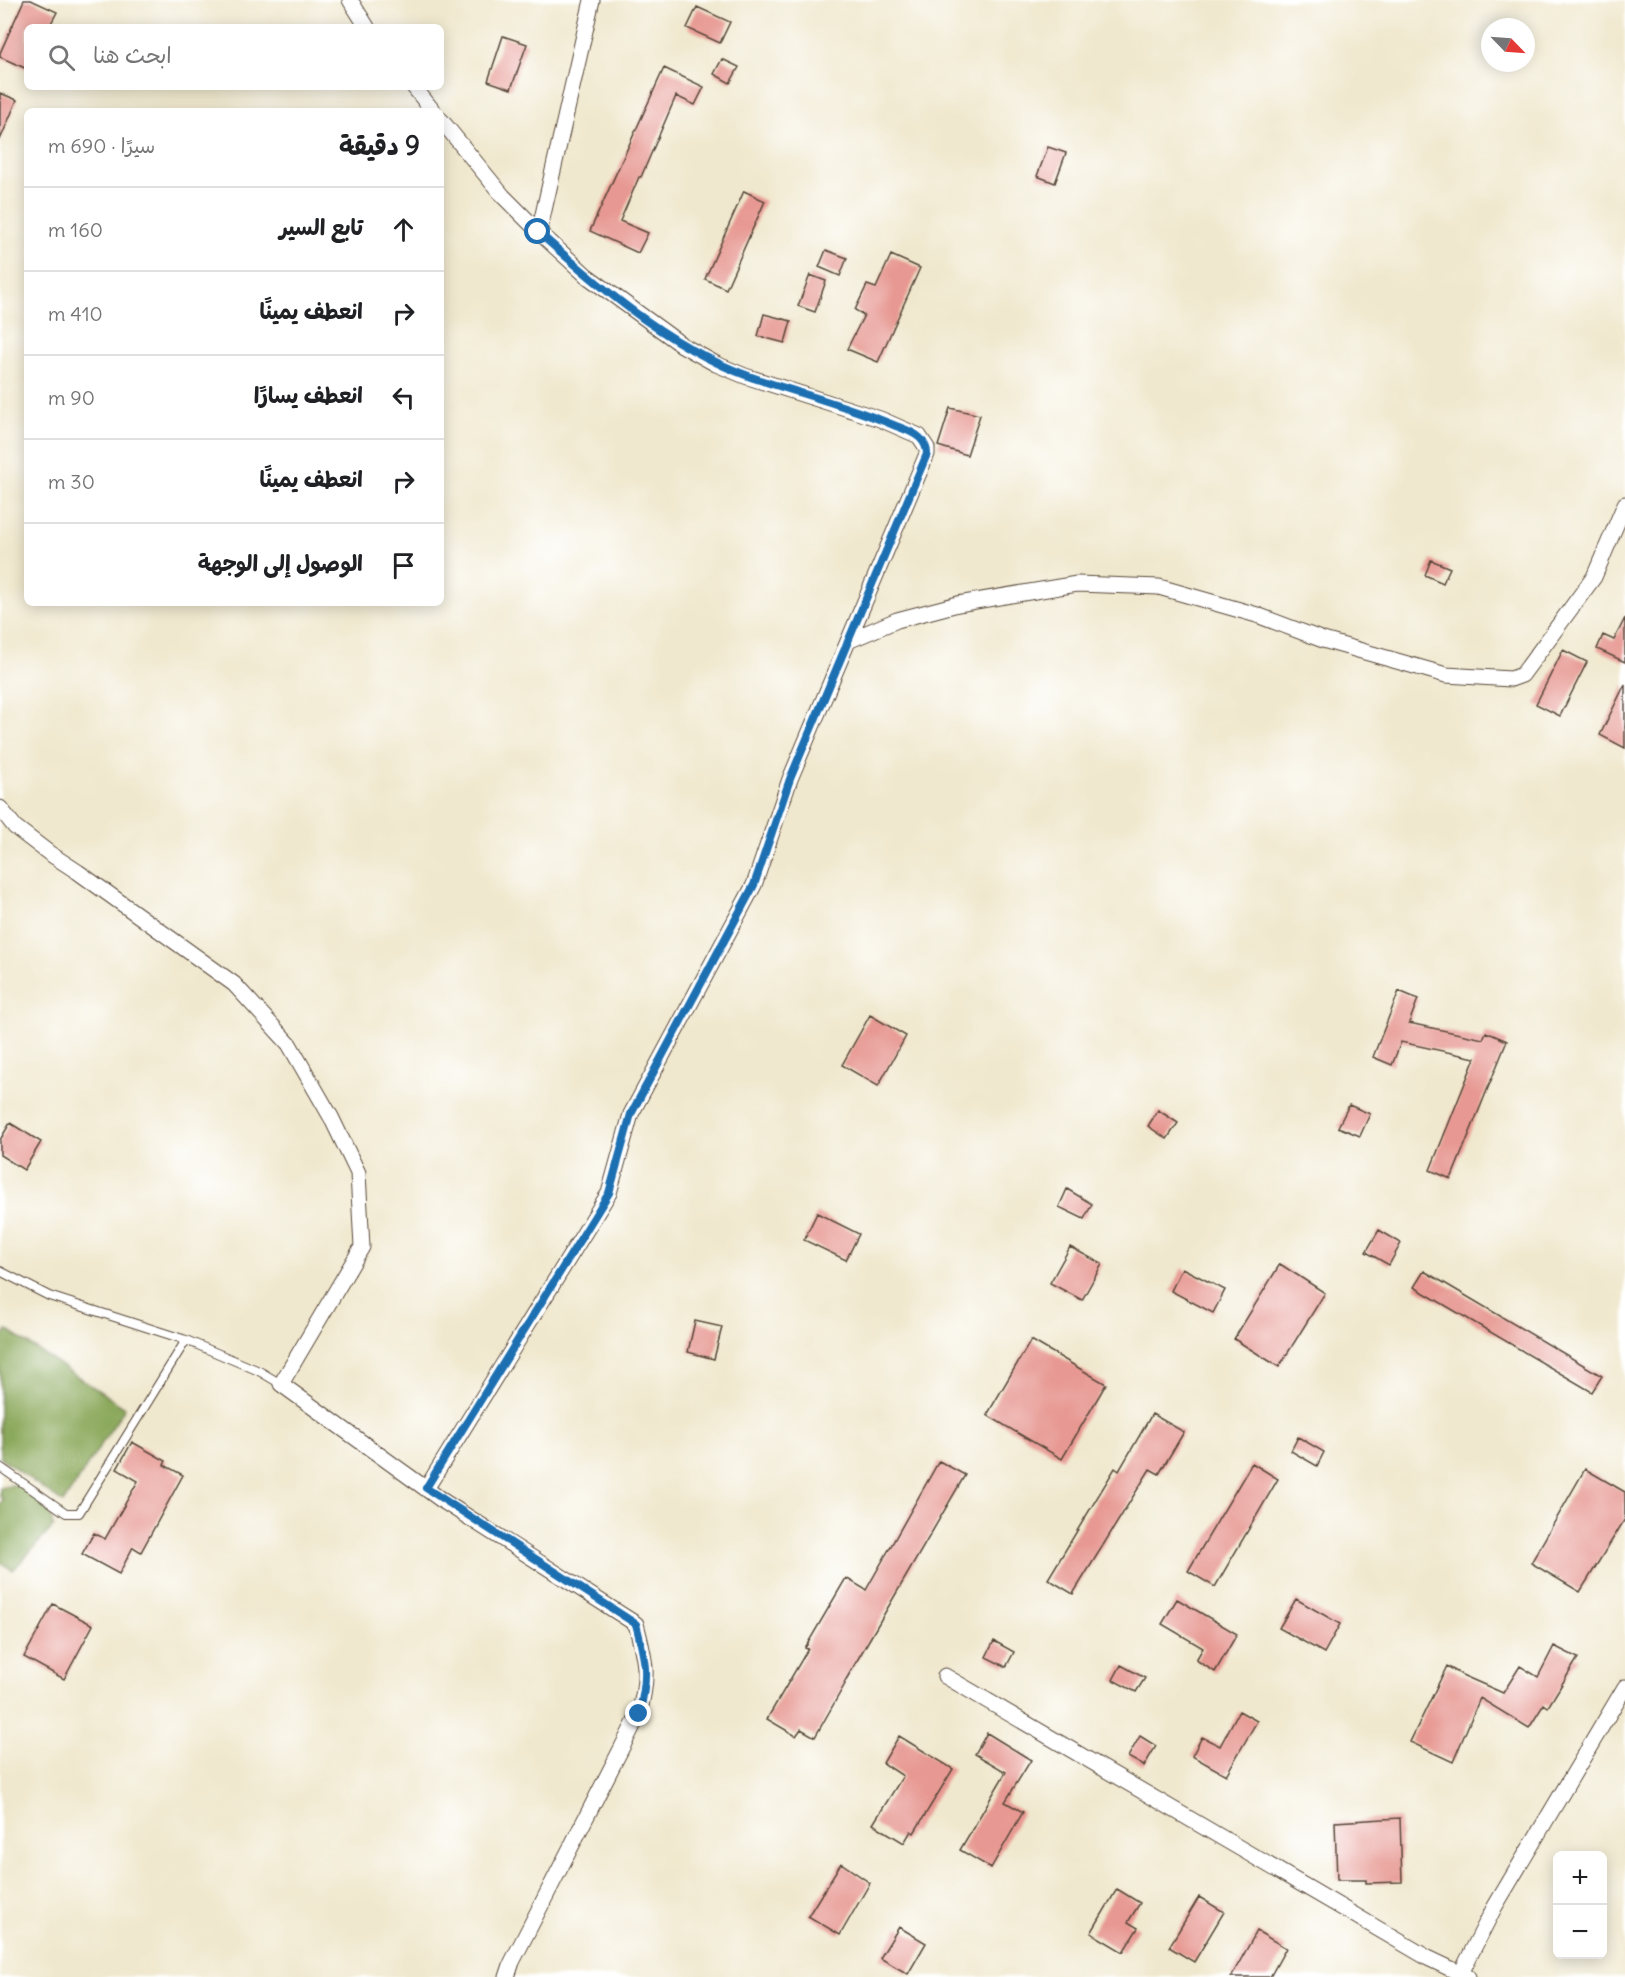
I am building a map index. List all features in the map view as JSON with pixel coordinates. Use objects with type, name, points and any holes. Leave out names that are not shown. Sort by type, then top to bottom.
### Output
[{"type":"street","points":[[350,0],[365,24]]},
{"type":"street","points":[[538,232],[592,0]]},
{"type":"street","points":[[416,90],[432,108]]},
{"type":"street","points":[[426,1488],[609,1193],[631,1114],[754,885],[790,779],[927,454],[919,436],[880,419],[745,376],[716,364],[682,345],[587,276],[538,232],[503,196],[444,124]]},
{"type":"street","points":[[848,641],[897,620],[958,604],[1077,584],[1159,587],[1257,615],[1323,640],[1446,675],[1511,679],[1522,675],[1594,577],[1625,504]]},
{"type":"street","points":[[0,808],[15,827],[48,853],[234,984],[289,1044],[336,1126],[358,1173],[362,1247],[281,1384],[426,1488],[636,1624],[646,1662],[645,1689],[639,1714],[512,1962],[507,1977]]},
{"type":"street","points":[[945,1676],[1428,1958],[1463,1976],[1494,1908],[1625,1688]]},
{"type":"lane","points":[[0,1271],[49,1296],[186,1340],[259,1371],[281,1384]]},
{"type":"lane","points":[[0,1467],[66,1514],[79,1513],[186,1340]]},
{"type":"green space","points":[[7,1330],[125,1408],[63,1503],[0,1457],[0,1340]]},
{"type":"green space","points":[[20,1484],[49,1506],[53,1527],[13,1570],[0,1562],[0,1505],[3,1499],[0,1497],[0,1487]]},
{"type":"building","points":[[24,0],[31,0],[57,12],[51,24],[24,24],[24,68],[0,57]]},
{"type":"building","points":[[697,7],[730,22],[720,43],[687,28]]},
{"type":"building","points":[[503,36],[527,44],[511,89],[488,81]]},
{"type":"building","points":[[722,59],[739,67],[730,83],[714,74]]},
{"type":"building","points":[[664,68],[704,87],[695,105],[676,96],[620,221],[648,233],[638,253],[590,231]]},
{"type":"building","points":[[0,93],[17,100],[0,140]]},
{"type":"building","points":[[1048,147],[1066,153],[1055,183],[1037,176]]},
{"type":"building","points":[[744,191],[765,201],[726,289],[705,279]]},
{"type":"building","points":[[826,250],[847,258],[840,276],[819,267]]},
{"type":"building","points":[[891,255],[920,268],[878,362],[847,349],[864,315],[855,310],[867,285],[876,288]]},
{"type":"building","points":[[810,275],[826,281],[815,312],[798,306]]},
{"type":"building","points":[[764,314],[791,321],[785,343],[758,336]]},
{"type":"building","points":[[950,408],[980,415],[967,455],[938,446]]},
{"type":"building","points":[[1431,560],[1450,568],[1443,583],[1425,575]]},
{"type":"building","points":[[1625,618],[1625,662],[1597,649],[1603,635],[1614,640]]},
{"type":"building","points":[[1563,650],[1587,662],[1560,716],[1536,704]]},
{"type":"building","points":[[1625,684],[1625,748],[1600,735]]},
{"type":"building","points":[[1399,991],[1418,999],[1409,1023],[1483,1039],[1486,1032],[1507,1041],[1451,1179],[1430,1170],[1475,1058],[1401,1042],[1392,1065],[1373,1057]]},
{"type":"building","points":[[870,1015],[906,1036],[878,1086],[842,1065]]},
{"type":"building","points":[[1349,1105],[1370,1114],[1360,1136],[1338,1127]]},
{"type":"building","points":[[1158,1110],[1178,1123],[1167,1139],[1148,1126]]},
{"type":"building","points":[[10,1123],[41,1142],[24,1170],[0,1155],[0,1140]]},
{"type":"building","points":[[1067,1189],[1092,1204],[1084,1219],[1059,1207]]},
{"type":"building","points":[[817,1213],[859,1234],[846,1260],[804,1240]]},
{"type":"building","points":[[1379,1230],[1401,1243],[1389,1265],[1366,1252]]},
{"type":"building","points":[[1070,1247],[1102,1264],[1082,1300],[1050,1283]]},
{"type":"building","points":[[1280,1264],[1325,1293],[1279,1367],[1234,1339]]},
{"type":"building","points":[[1182,1268],[1225,1290],[1213,1313],[1171,1291]]},
{"type":"building","points":[[1424,1271],[1602,1376],[1592,1392],[1414,1287]]},
{"type":"building","points":[[695,1321],[722,1327],[714,1359],[688,1352]]},
{"type":"building","points":[[1031,1340],[1106,1384],[1062,1459],[987,1415]]},
{"type":"building","points":[[1152,1414],[1184,1432],[1159,1474],[1150,1469],[1073,1594],[1048,1579],[1115,1468],[1119,1471]]},
{"type":"building","points":[[1298,1437],[1324,1452],[1317,1466],[1291,1451]]},
{"type":"building","points":[[132,1442],[166,1461],[164,1465],[183,1475],[141,1552],[133,1547],[119,1574],[82,1554],[94,1533],[105,1539],[138,1481],[117,1469]]},
{"type":"building","points":[[939,1461],[965,1475],[815,1737],[801,1729],[796,1736],[767,1719],[846,1578],[866,1590]]},
{"type":"building","points":[[1252,1463],[1278,1479],[1215,1587],[1188,1571]]},
{"type":"building","points":[[1585,1469],[1625,1492],[1625,1519],[1580,1592],[1531,1563]]},
{"type":"building","points":[[1177,1599],[1237,1634],[1215,1672],[1196,1660],[1203,1648],[1162,1624]]},
{"type":"building","points":[[1296,1599],[1340,1624],[1324,1653],[1279,1628]]},
{"type":"building","points":[[53,1604],[93,1625],[64,1679],[24,1657]]},
{"type":"building","points":[[994,1641],[1014,1652],[1006,1667],[986,1657]]},
{"type":"building","points":[[1554,1646],[1578,1658],[1548,1707],[1544,1704],[1529,1728],[1480,1698],[1453,1762],[1410,1742],[1447,1666],[1503,1693],[1520,1666],[1538,1677]]},
{"type":"building","points":[[1121,1665],[1145,1678],[1136,1692],[1113,1680]]},
{"type":"building","points":[[1239,1711],[1257,1721],[1226,1775],[1192,1756],[1202,1737],[1220,1746]]},
{"type":"building","points":[[987,1733],[1031,1760],[1005,1802],[1023,1812],[991,1868],[960,1850],[1006,1772],[975,1754]]},
{"type":"building","points":[[899,1736],[953,1769],[914,1833],[911,1831],[904,1843],[873,1824],[903,1776],[883,1763]]},
{"type":"building","points":[[1140,1736],[1156,1746],[1144,1766],[1128,1757]]},
{"type":"building","points":[[1400,1818],[1402,1882],[1366,1883],[1366,1880],[1337,1880],[1335,1822]]},
{"type":"building","points":[[841,1863],[870,1883],[840,1935],[808,1916]]},
{"type":"building","points":[[1117,1889],[1140,1903],[1128,1922],[1138,1928],[1123,1952],[1091,1933]]},
{"type":"building","points":[[1199,1897],[1224,1912],[1194,1962],[1169,1947]]},
{"type":"building","points":[[899,1927],[926,1943],[908,1974],[880,1958]]},
{"type":"building","points":[[1257,1931],[1286,1948],[1270,1977],[1231,1977]]},
{"type":"route","points":[[538,232],[587,276],[682,345],[716,364],[745,376],[880,419],[919,436],[927,448],[925,462],[790,779],[754,885],[631,1114],[609,1193],[426,1488],[636,1624],[646,1662],[645,1689],[639,1714]]}]
